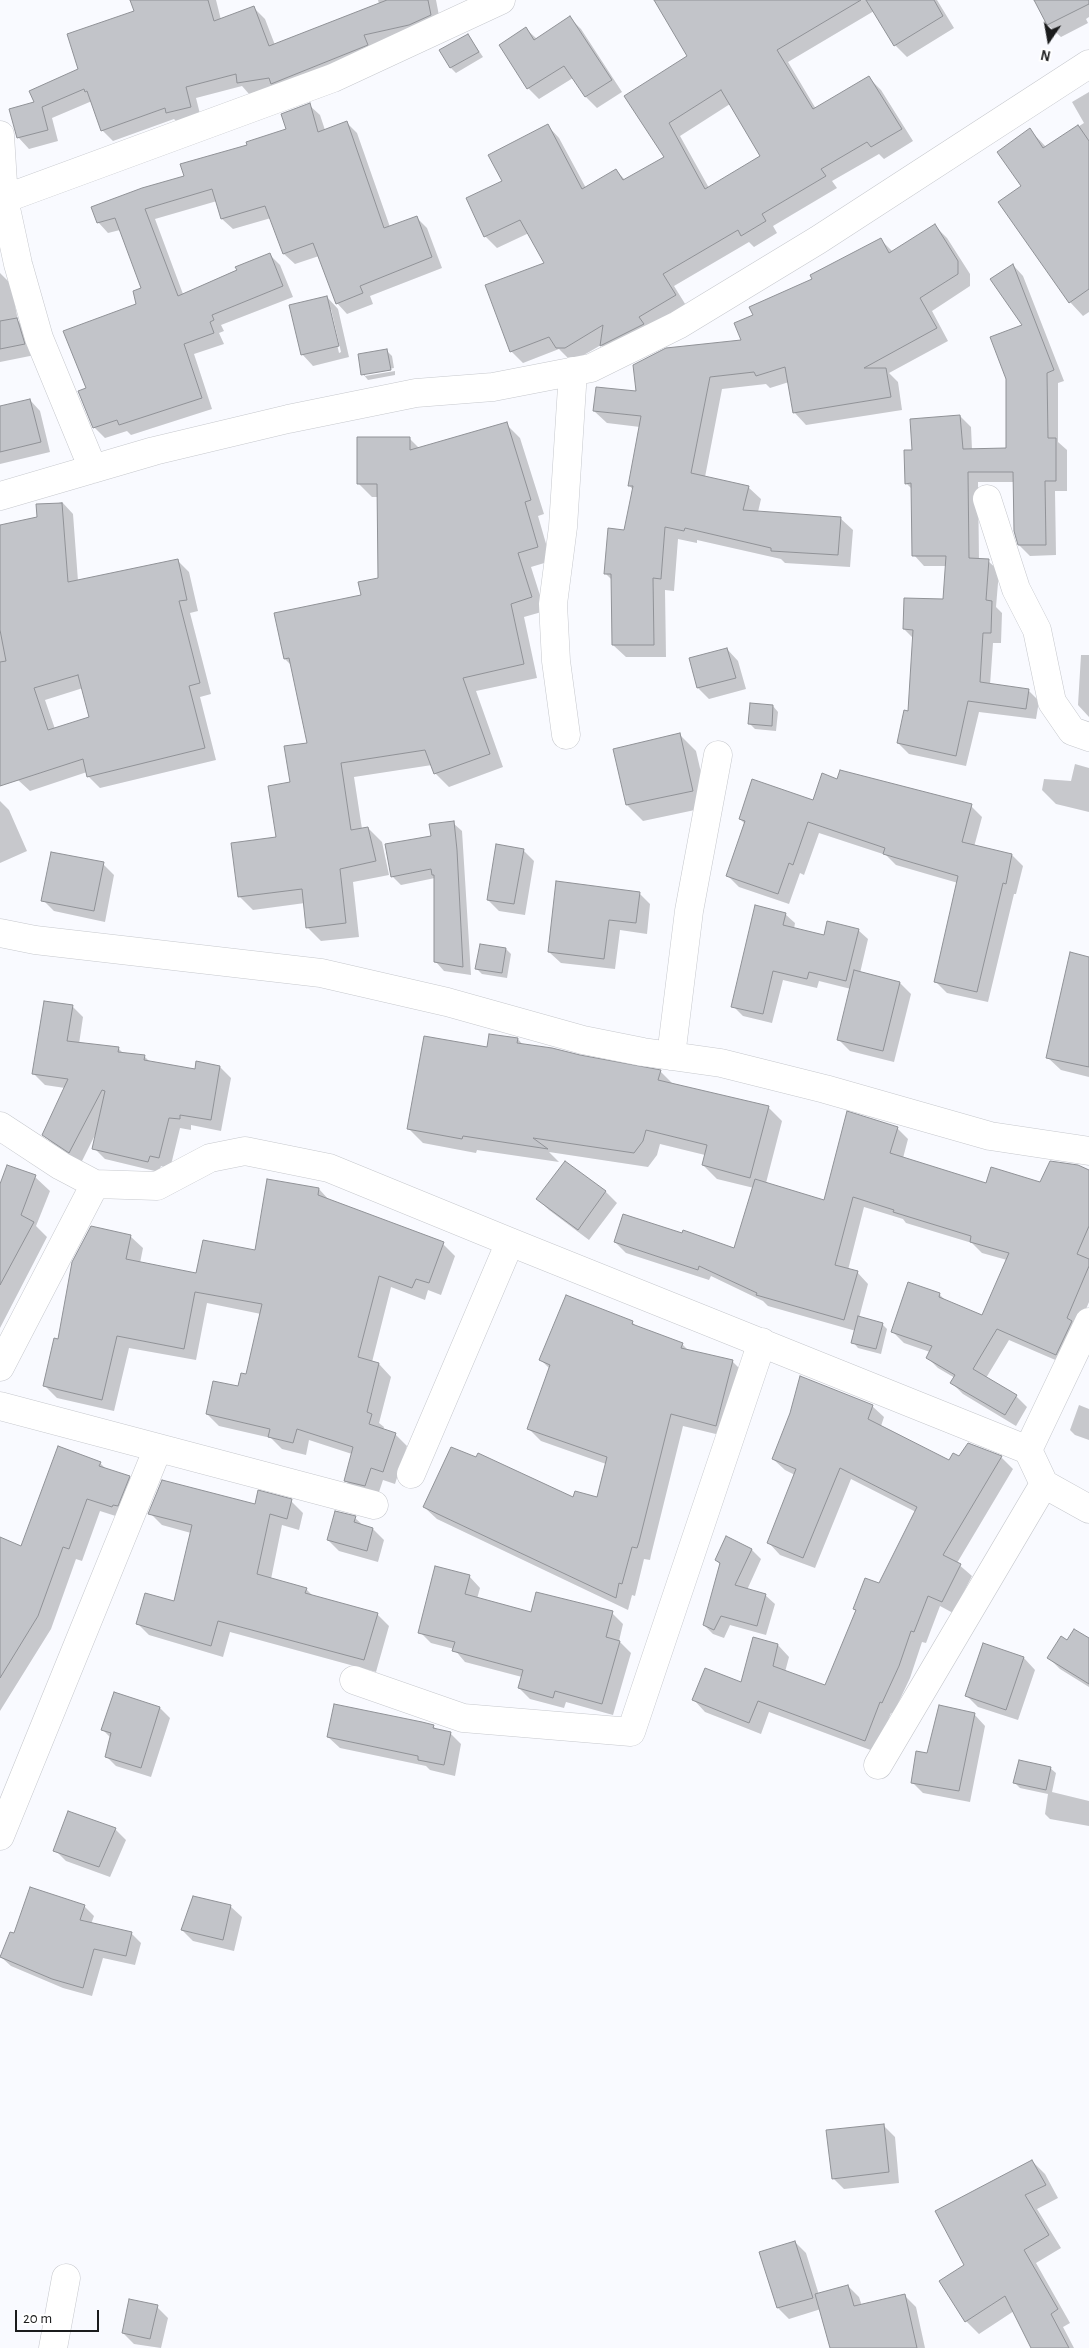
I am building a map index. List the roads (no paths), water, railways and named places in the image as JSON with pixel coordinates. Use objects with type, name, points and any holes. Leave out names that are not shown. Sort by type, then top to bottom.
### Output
[{"type":"street","points":[[4,199],[333,78],[501,0]]},
{"type":"street","points":[[0,496],[154,451],[288,419],[416,393],[493,387],[591,368],[678,325],[818,240],[1089,64]]},
{"type":"street","points":[[0,135],[4,199],[18,264],[39,338],[93,469]]},
{"type":"street","points":[[566,735],[556,661],[553,604],[563,527],[573,372]]},
{"type":"street","points":[[987,499],[1016,589],[1037,630],[1052,702],[1072,731],[1089,737]]},
{"type":"street","points":[[670,1056],[689,911],[718,755]]},
{"type":"street","points":[[0,933],[35,940],[321,973],[447,1002],[583,1040],[721,1063],[815,1086],[990,1136],[1089,1151]]},
{"type":"street","points":[[0,1126],[61,1166],[95,1184],[157,1186],[210,1158],[244,1151],[329,1168],[1028,1450],[1044,1484],[1089,1509]]},
{"type":"street","points":[[0,1366],[95,1184]]},
{"type":"street","points":[[411,1474],[510,1242]]},
{"type":"street","points":[[1028,1450],[1089,1322]]},
{"type":"street","points":[[354,1680],[463,1718],[631,1732],[762,1342]]},
{"type":"street","points":[[0,1406],[374,1505]]},
{"type":"street","points":[[0,1836],[158,1448]]},
{"type":"street","points":[[878,1765],[1044,1484]]},
{"type":"street","points":[[53,2348],[66,2278]]}]
